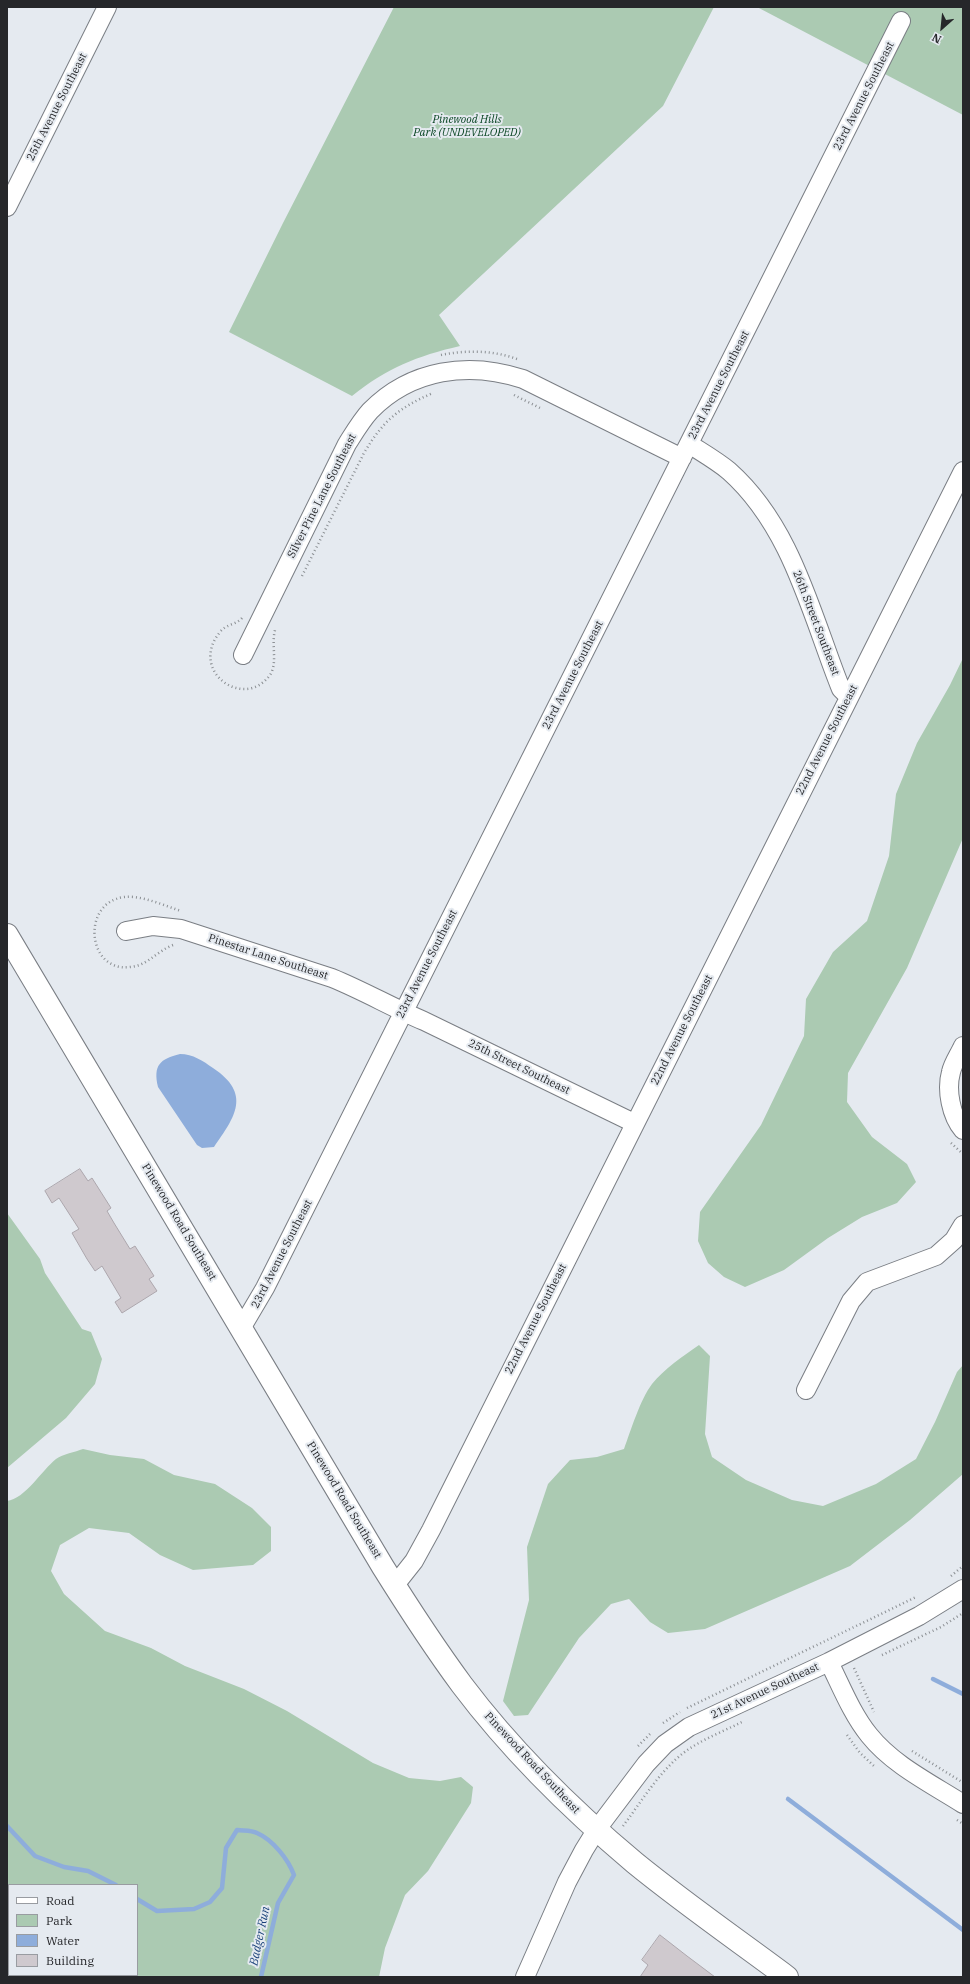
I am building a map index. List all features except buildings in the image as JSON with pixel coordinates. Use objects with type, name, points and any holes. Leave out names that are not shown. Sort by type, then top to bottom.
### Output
[{"type":"street","name":"25th Avenue Southeast","points":[[7,207],[107,7]]},
{"type":"street","name":"23rd Avenue Southeast","points":[[242,1327],[262,1295],[901,21]]},
{"type":"street","name":"Silver Pine Lane Southeast","points":[[243,655],[347,444],[370,411],[383,400],[412,382],[445,371],[462,369],[492,370],[506,373],[523,379],[686,451]]},
{"type":"street","name":"26th Street Southeast","points":[[686,451],[729,471],[744,486],[774,526],[792,561],[812,607],[841,688],[849,697]]},
{"type":"street","name":"22nd Avenue Southeast","points":[[395,1585],[414,1561],[431,1530],[634,1123],[963,471]]},
{"type":"street","name":"Pinestar Lane Southeast","points":[[126,931],[153,926],[181,929],[332,978],[356,988],[403,1012]]},
{"type":"street","name":"Pinewood Road Southeast","points":[[7,935],[395,1585],[445,1662],[485,1714],[560,1794],[597,1829],[656,1879],[787,1977]]},
{"type":"street","name":"25th Street Southeast","points":[[403,1012],[634,1123]]},
{"type":"street","points":[[963,1046],[951,1073],[950,1086],[950,1101],[963,1130]]},
{"type":"street","points":[[806,1390],[851,1301],[867,1282],[936,1256],[954,1240],[963,1225]]},
{"type":"street","name":"21st Avenue Southeast","points":[[525,1977],[567,1882],[597,1829],[654,1754],[689,1727],[829,1662],[919,1616],[963,1588]]},
{"type":"street","points":[[829,1662],[860,1723],[875,1743],[892,1758],[963,1804]]},
{"type":"path","points":[[300,581],[374,436],[383,424],[406,406],[434,393]]},
{"type":"path","points":[[509,393],[544,409]]},
{"type":"path","points":[[228,685],[245,690],[264,681],[271,674],[274,656],[272,642],[278,623]]},
{"type":"path","points":[[880,1656],[941,1627],[963,1613]]},
{"type":"path","points":[[860,1666],[853,1669],[876,1716]]},
{"type":"path","points":[[622,1826],[666,1769],[687,1750],[744,1721]]},
{"type":"path","points":[[908,1748],[963,1783]]},
{"type":"green space","name":"Pinewood Hills Park (UNDEVELOPED)","points":[[394,7],[714,7],[663,106],[439,315],[460,346],[430,354],[403,364],[365,386],[352,396],[229,332]]},
{"type":"green space","points":[[757,7],[963,7],[963,115]]},
{"type":"green space","points":[[963,658],[963,838],[907,968],[848,1073],[847,1102],[872,1137],[907,1164],[916,1182],[897,1203],[862,1217],[828,1238],[784,1270],[745,1287],[724,1277],[708,1263],[698,1241],[700,1212],[761,1125],[804,1036],[806,999],[833,952],[867,921],[889,856],[896,794],[917,743],[950,685]]},
{"type":"green space","points":[[7,1213],[40,1259],[45,1273],[82,1329],[91,1332],[102,1359],[95,1384],[66,1418],[7,1468]]},
{"type":"green space","points":[[699,1345],[710,1356],[705,1434],[712,1457],[746,1480],[792,1500],[823,1506],[876,1484],[916,1459],[935,1422],[957,1372],[963,1365],[963,1474],[910,1520],[850,1566],[705,1629],[668,1633],[650,1622],[629,1599],[611,1604],[579,1638],[528,1715],[514,1716],[503,1701],[529,1600],[527,1547],[548,1484],[570,1460],[597,1457],[624,1449],[640,1407],[652,1384],[680,1358]]},
{"type":"green space","points":[[83,1449],[110,1455],[144,1459],[174,1475],[215,1484],[252,1508],[271,1527],[271,1551],[253,1565],[193,1570],[160,1555],[129,1533],[89,1528],[60,1545],[51,1571],[64,1594],[105,1631],[151,1648],[185,1666],[244,1689],[287,1711],[373,1763],[409,1778],[440,1781],[461,1777],[473,1787],[471,1803],[428,1871],[405,1895],[385,1948],[379,1977],[7,1977],[7,1501],[14,1499],[27,1490],[56,1459],[66,1454]]},
{"type":"water","points":[[180,1054],[198,1058],[213,1068],[233,1087],[236,1097],[236,1106],[233,1116],[214,1147],[202,1148],[197,1145],[158,1087],[157,1068],[167,1058]]},
{"type":"waterway","points":[[933,1679],[963,1694]]},
{"type":"waterway","points":[[788,1799],[963,1930]]},
{"type":"waterway","name":"Badger Run","points":[[7,1826],[35,1856],[64,1867],[88,1871],[114,1884]]},
{"type":"waterway","name":"Badger Run","points":[[138,1900],[157,1911],[194,1909],[210,1902],[222,1888],[226,1848],[237,1830],[252,1831],[263,1836],[269,1840],[284,1857],[294,1875],[278,1903],[261,1977]]}]
